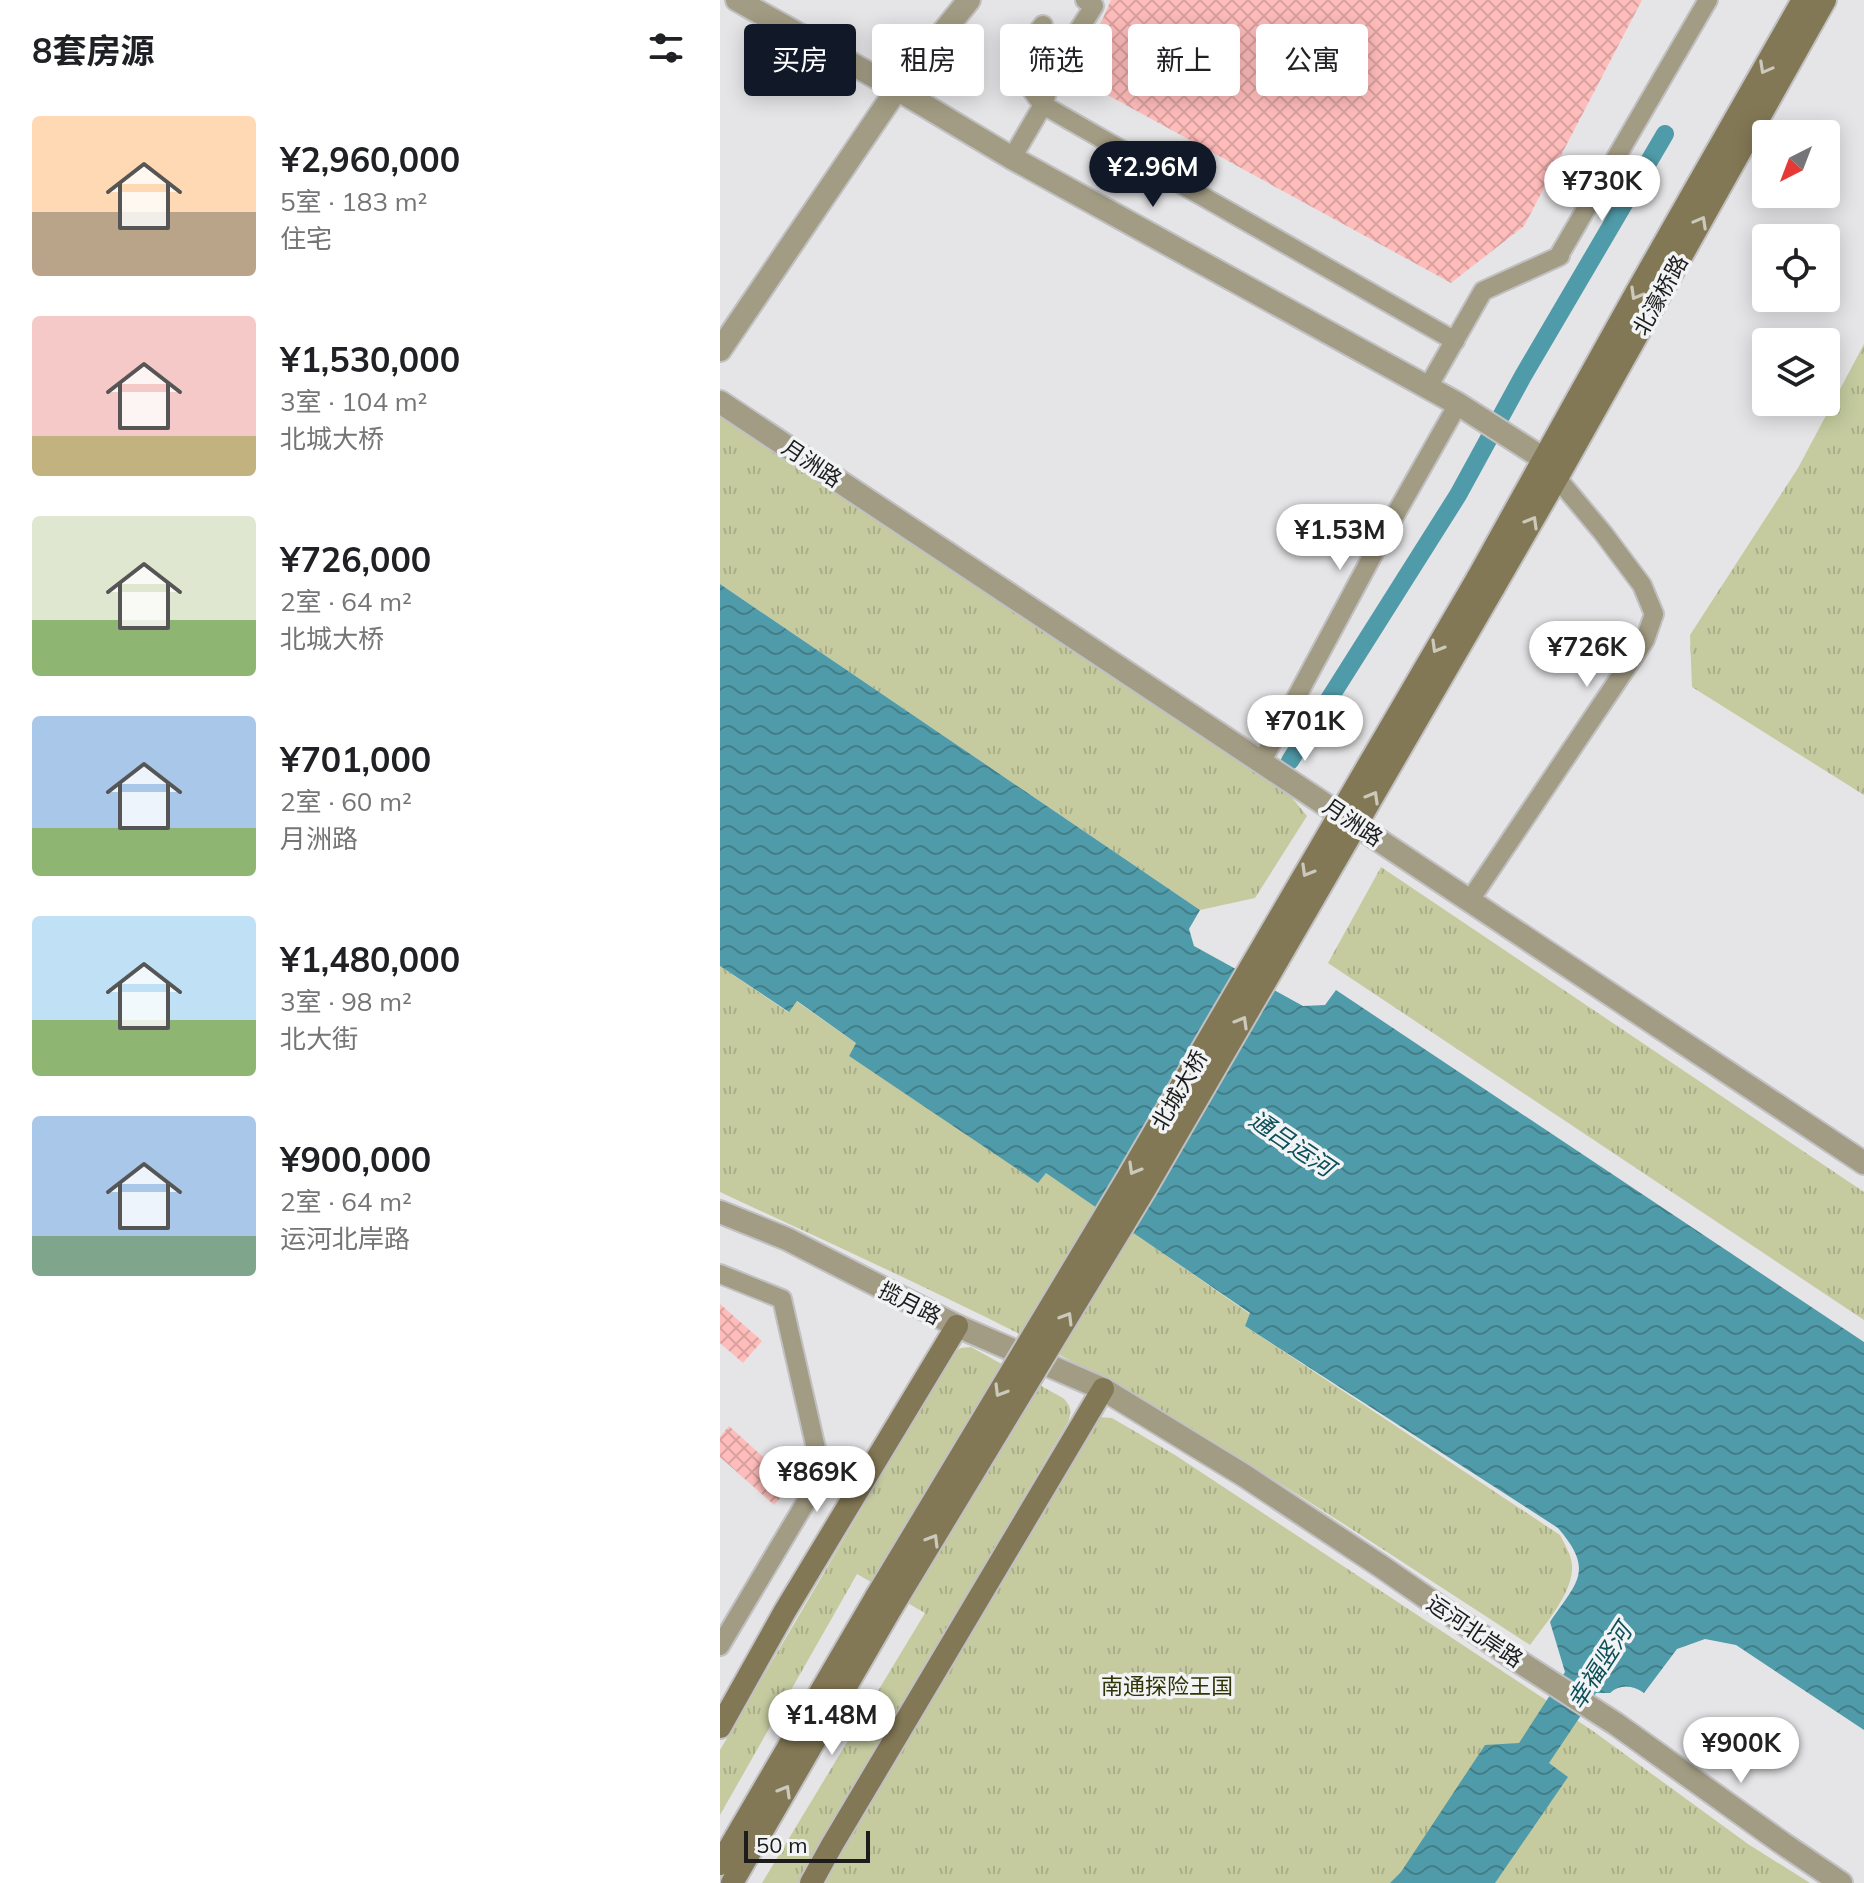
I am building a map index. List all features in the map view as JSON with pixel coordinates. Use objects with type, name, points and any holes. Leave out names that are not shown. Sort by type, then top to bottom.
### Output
[{"type":"main road","name":"北濠桥路","points":[[1485,584],[1544,459],[1803,0]]},
{"type":"main road","name":"北濠桥路","points":[[1485,584],[1557,478],[1825,0]]},
{"type":"main road","name":"北城大桥","points":[[884,1602],[1127,1179],[1485,584]]},
{"type":"main road","points":[[720,1727],[785,1611],[957,1326]]},
{"type":"main road","points":[[811,1883],[1103,1389]]},
{"type":"main road","points":[[720,1864],[884,1602]]},
{"type":"main road","points":[[732,1883],[884,1602]]},
{"type":"street","points":[[737,0],[872,75]]},
{"type":"street","points":[[950,24],[969,0]]},
{"type":"street","points":[[1012,158],[1043,105],[1056,65],[1094,6],[1085,0]]},
{"type":"street","points":[[1428,387],[1483,291],[1560,256],[1708,0]]},
{"type":"street","points":[[720,350],[892,96]]},
{"type":"street","points":[[909,96],[1012,158],[1458,404],[1544,459]]},
{"type":"street","points":[[1036,96],[1043,105],[1455,341]]},
{"type":"street","name":"月洲路","points":[[720,402],[1864,1163]]},
{"type":"street","points":[[1262,761],[1458,404]]},
{"type":"street","points":[[1470,900],[1645,640],[1654,614],[1642,585],[1557,478]]},
{"type":"street","name":"揽月路","points":[[720,1212],[787,1239],[957,1326],[1103,1389]]},
{"type":"street","points":[[720,1274],[782,1299],[822,1475],[720,1646]]},
{"type":"street","name":"运河北岸路","points":[[1103,1389],[1245,1476],[1382,1567],[1616,1724],[1841,1883]]},
{"type":"green space","points":[[1864,344],[1864,795],[1692,687],[1690,635],[1798,468],[1826,416],[1840,416],[1840,389]]},
{"type":"green space","points":[[720,402],[1262,761],[1307,816],[1255,898],[1200,910],[720,584]]},
{"type":"green space","points":[[1381,867],[1864,1192],[1864,1320],[1328,963]]},
{"type":"green space","points":[[720,966],[788,1012],[796,1001],[856,1043],[849,1056],[1039,1182],[1046,1172],[1250,1314],[1245,1326],[1560,1535],[1572,1565],[1568,1586],[1564,1597],[1530,1645],[1269,1476],[1108,1381],[964,1307],[720,1192]]},
{"type":"green space","points":[[971,1347],[1063,1398],[1070,1409],[1068,1422],[798,1883],[762,1883],[925,1613],[857,1574],[720,1815],[720,1750],[953,1353]]},
{"type":"green space","name":"南通探险王国","points":[[1098,1417],[1112,1418],[1175,1455],[1593,1731],[1748,1844],[1810,1883],[816,1883]]},
{"type":"water","points":[[720,584],[1200,910],[1189,929],[1194,946],[1303,1006],[1325,1005],[1336,990],[1864,1342],[1864,1730],[1736,1645],[1705,1639],[1677,1649],[1644,1693],[1627,1687],[1610,1693],[1596,1693],[1549,1763],[1568,1777],[1495,1883],[1390,1883],[1401,1872],[1485,1745],[1519,1743],[1565,1672],[1550,1622],[1578,1576],[1576,1555],[1558,1528],[1245,1326],[1250,1313],[1046,1173],[1038,1183],[849,1056],[856,1043],[797,1001],[789,1012],[720,966]]},
{"type":"building","points":[[1111,0],[1642,0],[1524,226],[1451,283],[1109,96],[1112,96],[1112,24],[1100,24]]},
{"type":"building","points":[[720,1304],[762,1341],[743,1363],[720,1343]]},
{"type":"building","points":[[729,1426],[793,1484],[774,1505],[720,1457],[720,1437]]},
{"type":"waterway","points":[[1290,761],[1458,495],[1523,376],[1665,134]]},
{"type":"water label","name":"通吕运河","points":[[1292,1143]]},
{"type":"water label","name":"幸福竖河","points":[[1599,1666]]}]
